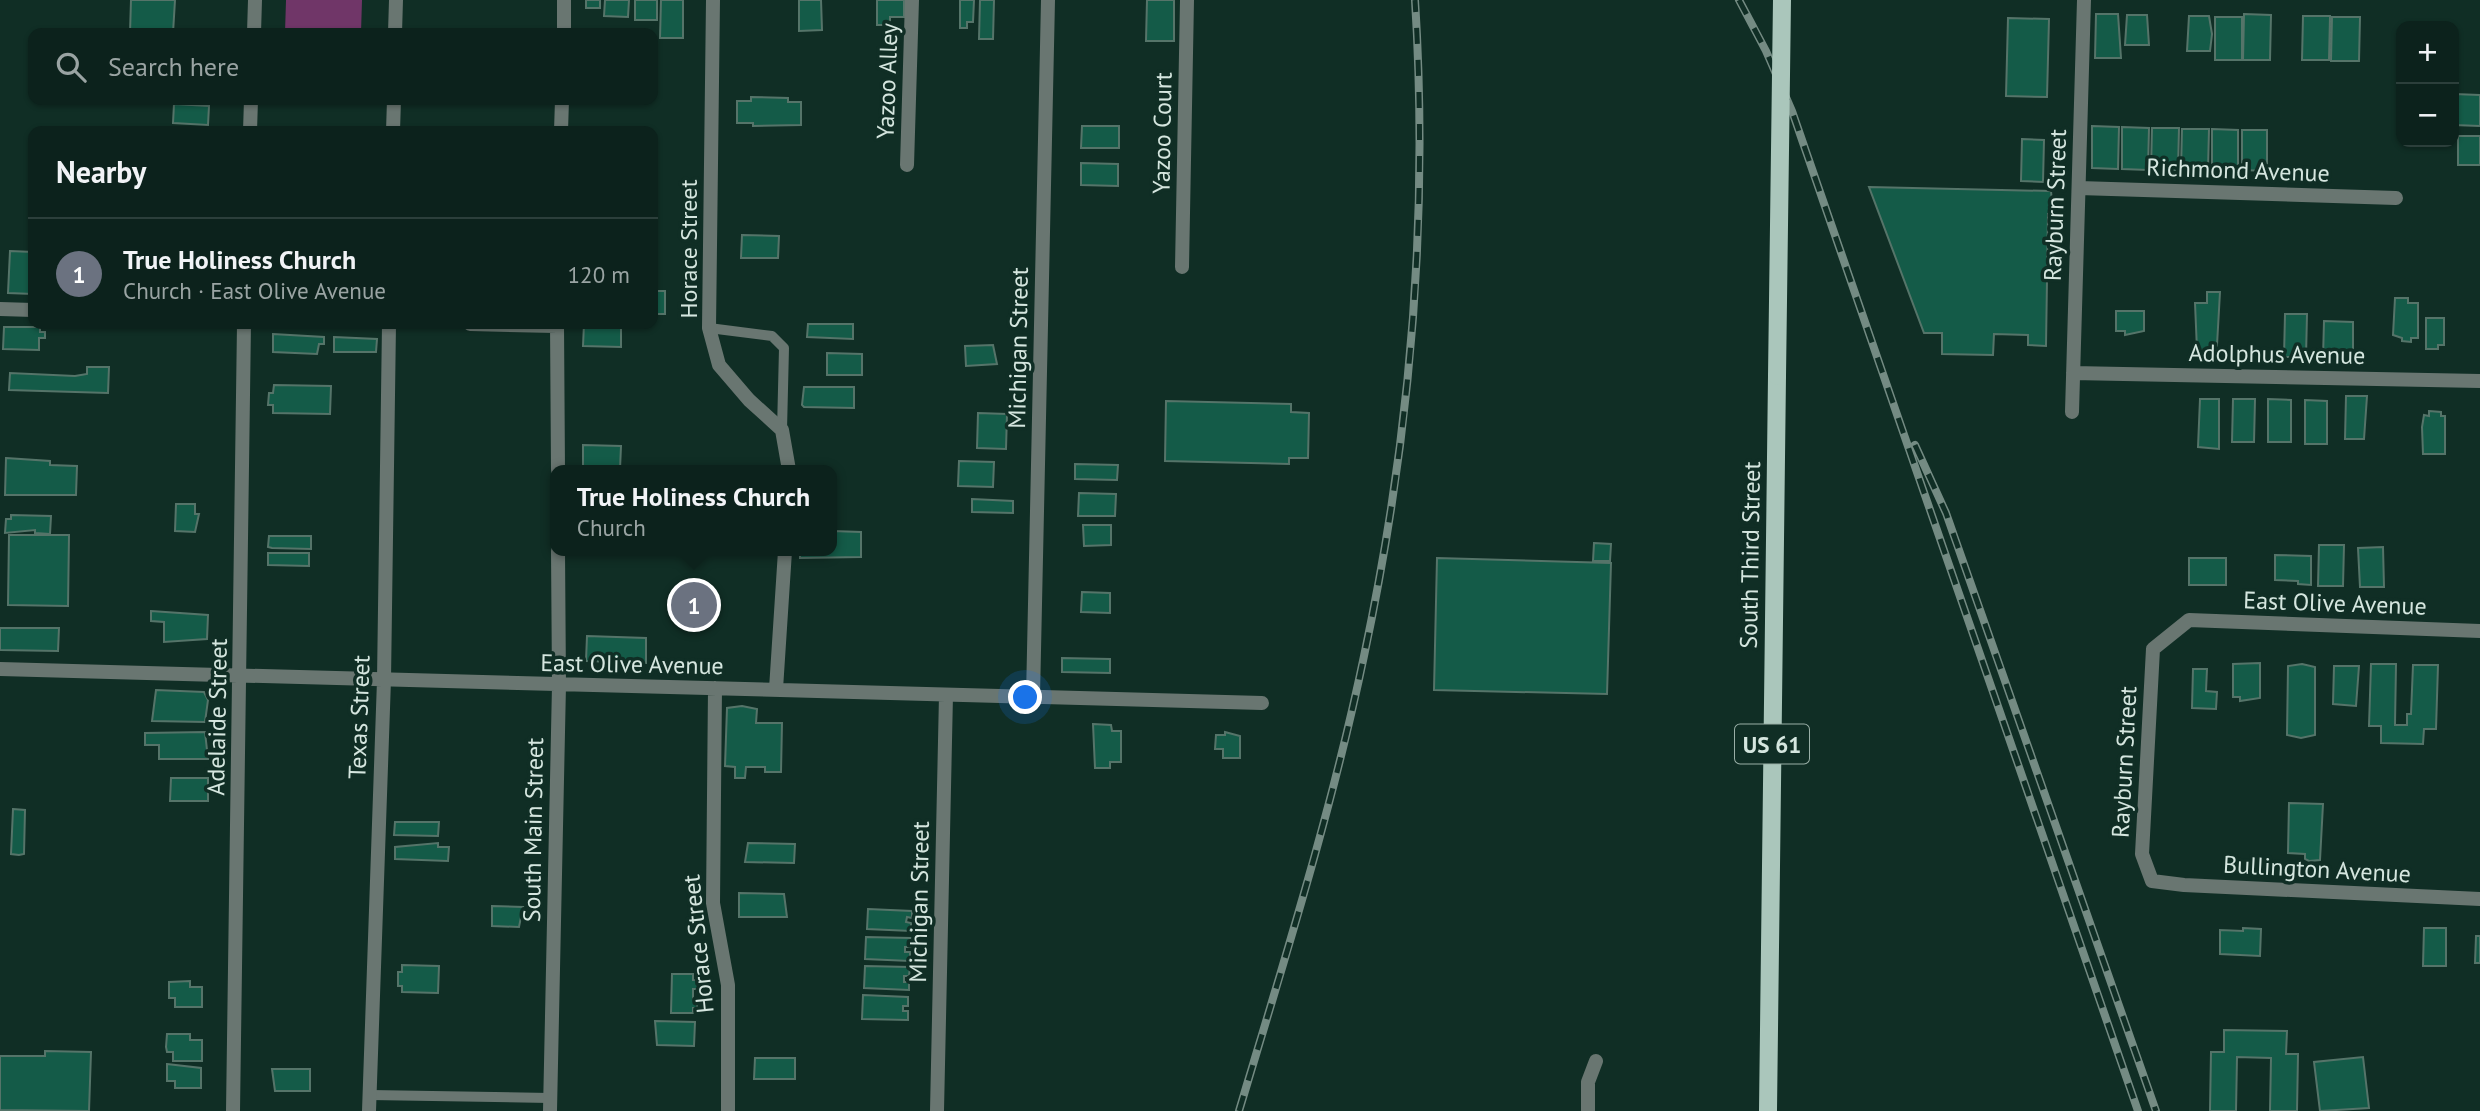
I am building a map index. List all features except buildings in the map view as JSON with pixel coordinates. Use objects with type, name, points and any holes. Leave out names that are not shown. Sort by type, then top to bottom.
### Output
[{"type":"main road","name":"South Third Street","points":[[1768,1111],[1782,0]]},
{"type":"street","points":[[254,28],[255,0]]},
{"type":"street","points":[[395,28],[396,0]]},
{"type":"street","points":[[564,0],[564,28]]},
{"type":"street","name":"Horace Street","points":[[713,0],[709,328],[719,365],[749,400],[782,430]]},
{"type":"street","name":"Yazoo Alley","points":[[907,164],[912,0]]},
{"type":"street","name":"Michigan Street","points":[[1033,697],[1048,0]]},
{"type":"street","name":"Yazoo Court","points":[[1182,267],[1187,0]]},
{"type":"street","name":"Rayburn Street","points":[[2072,412],[2084,0]]},
{"type":"street","points":[[250,126],[251,105]]},
{"type":"street","points":[[393,126],[394,105]]},
{"type":"street","points":[[561,126],[562,105]]},
{"type":"street","name":"Richmond Avenue","points":[[2079,188],[2396,198]]},
{"type":"street","points":[[0,309],[28,310]]},
{"type":"street","name":"Adelaide Street","points":[[233,1111],[244,329]]},
{"type":"street","name":"Texas Street","points":[[369,1111],[384,680],[389,329]]},
{"type":"street","points":[[557,329],[558,465]]},
{"type":"street","name":"Adolphus Avenue","points":[[2073,373],[2480,381]]},
{"type":"street","points":[[782,430],[788,465]]},
{"type":"street","name":"South Main Street","points":[[550,1105],[559,685],[558,556]]},
{"type":"street","points":[[776,689],[785,556]]},
{"type":"street","name":"East Olive Avenue","points":[[2189,620],[2480,631]]},
{"type":"street","name":"Rayburn Street","points":[[2152,881],[2142,854],[2153,649],[2189,620]]},
{"type":"street","name":"East Olive Avenue","points":[[0,669],[1262,703]]},
{"type":"street","name":"Horace Street","points":[[715,688],[713,903],[728,985],[728,1111]]},
{"type":"street","name":"Michigan Street","points":[[937,1111],[946,695]]},
{"type":"street","name":"Bullington Avenue","points":[[2152,881],[2184,885],[2480,899]]},
{"type":"street","points":[[1588,1111],[1588,1082],[1596,1061]]},
{"type":"lane","points":[[709,328],[772,336],[784,348],[782,430]]},
{"type":"lane","points":[[370,1096],[550,1105]]},
{"type":"shaded area","points":[[286,0],[362,0],[361,28],[285,28]]},
{"type":"railway","points":[[1239,1111],[1337,771],[1364,656],[1393,493],[1404,412],[1417,247],[1419,82],[1415,0]]},
{"type":"railway","points":[[1739,0],[1766,51],[1792,111],[2138,1111]]},
{"type":"railway","points":[[1915,445],[1946,513],[2156,1111]]},
{"type":"place","name":"True Holiness Church","points":[[694,605]]}]
